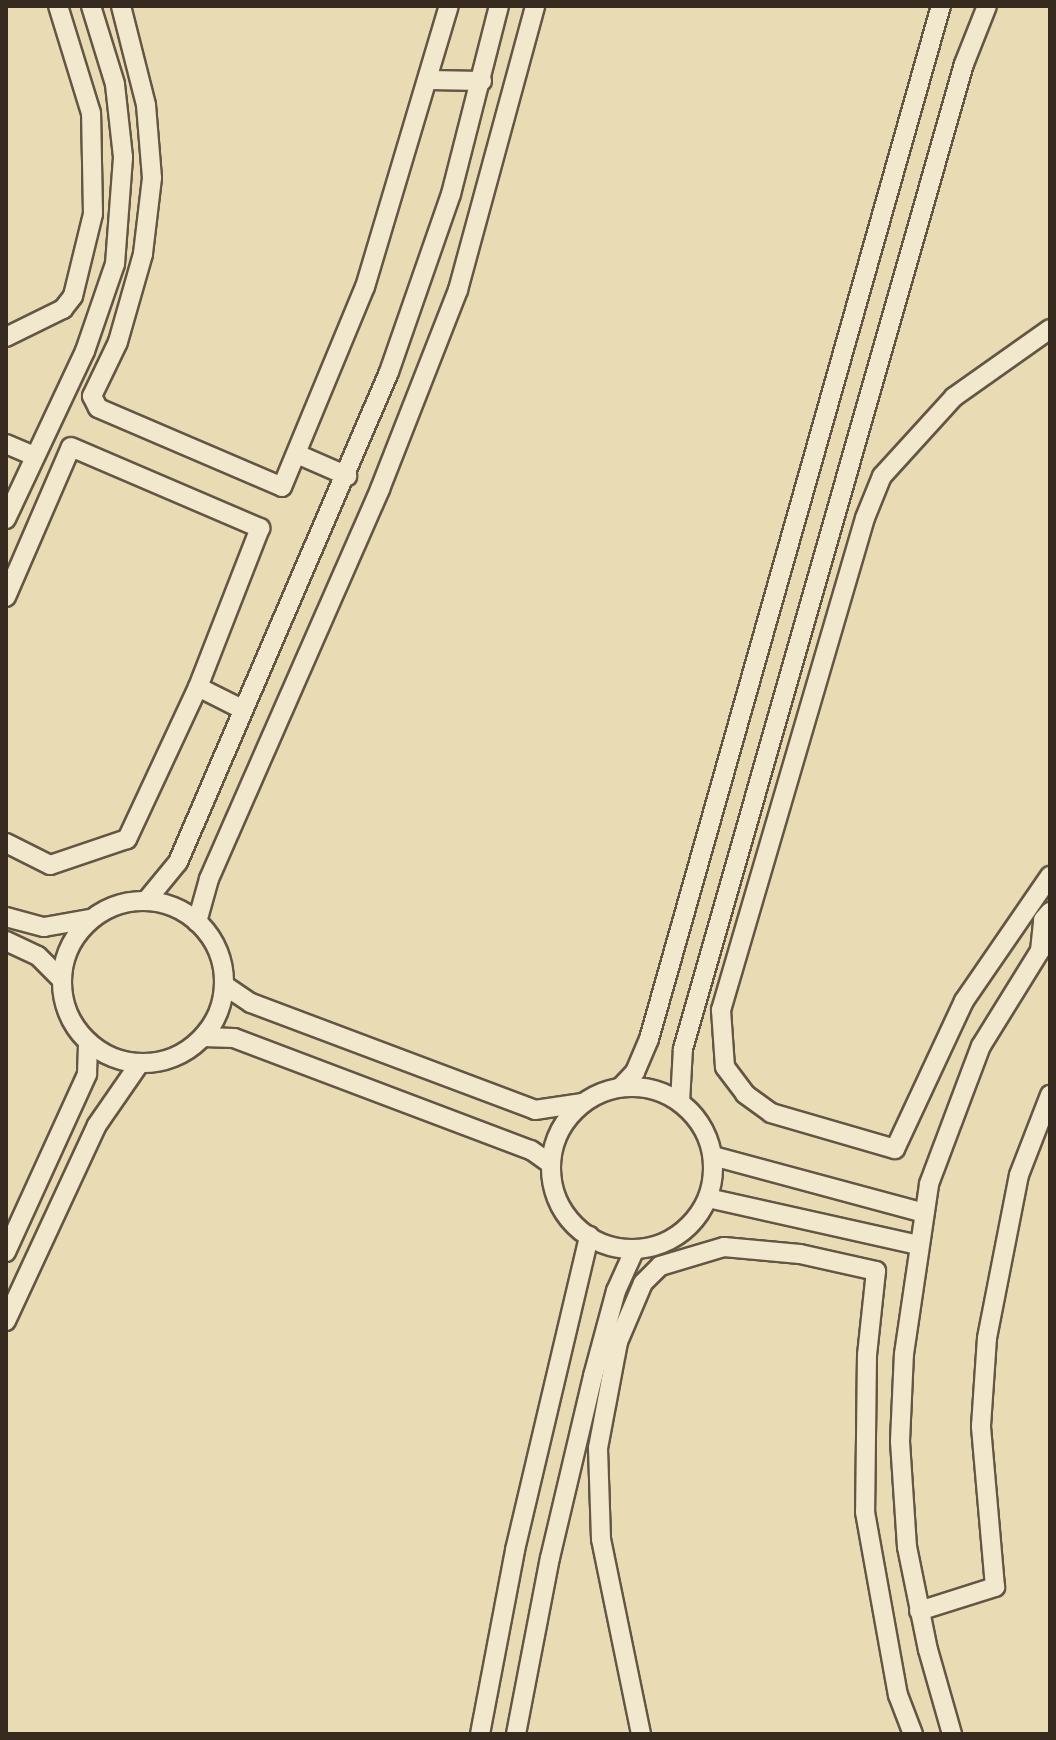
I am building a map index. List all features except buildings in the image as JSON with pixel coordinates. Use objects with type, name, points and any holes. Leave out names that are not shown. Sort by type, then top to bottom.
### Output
[{"type":"lane","points":[[6,337],[63,309],[78,284],[93,214],[91,113],[58,6]]},
{"type":"lane","points":[[6,519],[85,351],[115,264],[123,157],[115,84],[91,6]]},
{"type":"lane","points":[[121,6],[146,105],[152,178],[143,254],[118,342],[92,396],[98,408],[282,487],[365,287],[430,80],[449,6]]},
{"type":"lane","points":[[146,901],[178,862],[347,476],[424,279],[482,81],[499,6]]},
{"type":"lane","points":[[197,922],[209,879],[380,489],[448,318],[485,204],[535,6]]},
{"type":"lane","points":[[621,1087],[635,1072],[649,1039],[941,6]]},
{"type":"lane","points":[[680,1102],[683,1049],[964,64],[987,6]]},
{"type":"lane","points":[[430,80],[482,81]]},
{"type":"lane","points":[[86,256],[115,264]]},
{"type":"lane","points":[[1050,329],[954,397],[912,439],[877,488],[721,1010],[725,1067],[745,1094],[771,1113],[895,1149],[964,1001],[1050,876]]},
{"type":"lane","points":[[6,444],[34,456]]},
{"type":"lane","points":[[6,597],[71,447],[260,528],[198,687],[127,839],[50,865],[6,843]]},
{"type":"lane","points":[[297,454],[347,476]]},
{"type":"lane","points":[[198,687],[244,710]]},
{"type":"lane","points":[[6,917],[44,927],[92,918],[117,905],[146,901],[173,907],[197,922],[215,944],[224,985],[218,1013],[203,1037],[181,1054],[140,1063],[112,1057],[88,1042],[65,1007],[61,979],[67,951],[92,918]]},
{"type":"lane","points":[[952,1734],[919,1611],[904,1521],[900,1441],[904,1354],[929,1184],[981,1046],[1045,954],[1048,919]]},
{"type":"lane","points":[[6,941],[38,956],[61,979]]},
{"type":"lane","points":[[224,985],[251,1003],[535,1110],[582,1103],[621,1087],[650,1088],[680,1102],[705,1130],[713,1156],[708,1198],[683,1232],[658,1245],[635,1249],[589,1236],[560,1205],[551,1164],[557,1137],[582,1103]]},
{"type":"lane","points":[[203,1037],[249,1043],[531,1150],[551,1164]]},
{"type":"lane","points":[[6,1252],[87,1074],[88,1042]]},
{"type":"lane","points":[[6,1321],[97,1125],[140,1063]]},
{"type":"lane","points":[[919,1611],[995,1587],[981,1426],[987,1338],[1019,1175],[1050,1095]]},
{"type":"lane","points":[[713,1156],[924,1213]]},
{"type":"lane","points":[[708,1198],[919,1245]]},
{"type":"lane","points":[[480,1734],[515,1550],[589,1236]]},
{"type":"lane","points":[[641,1734],[601,1539],[598,1448],[618,1342],[643,1283],[660,1266],[724,1247],[800,1254],[876,1271],[868,1342],[865,1512],[898,1695],[913,1734]]},
{"type":"lane","points":[[516,1734],[547,1572],[590,1390],[616,1291],[635,1249]]}]
